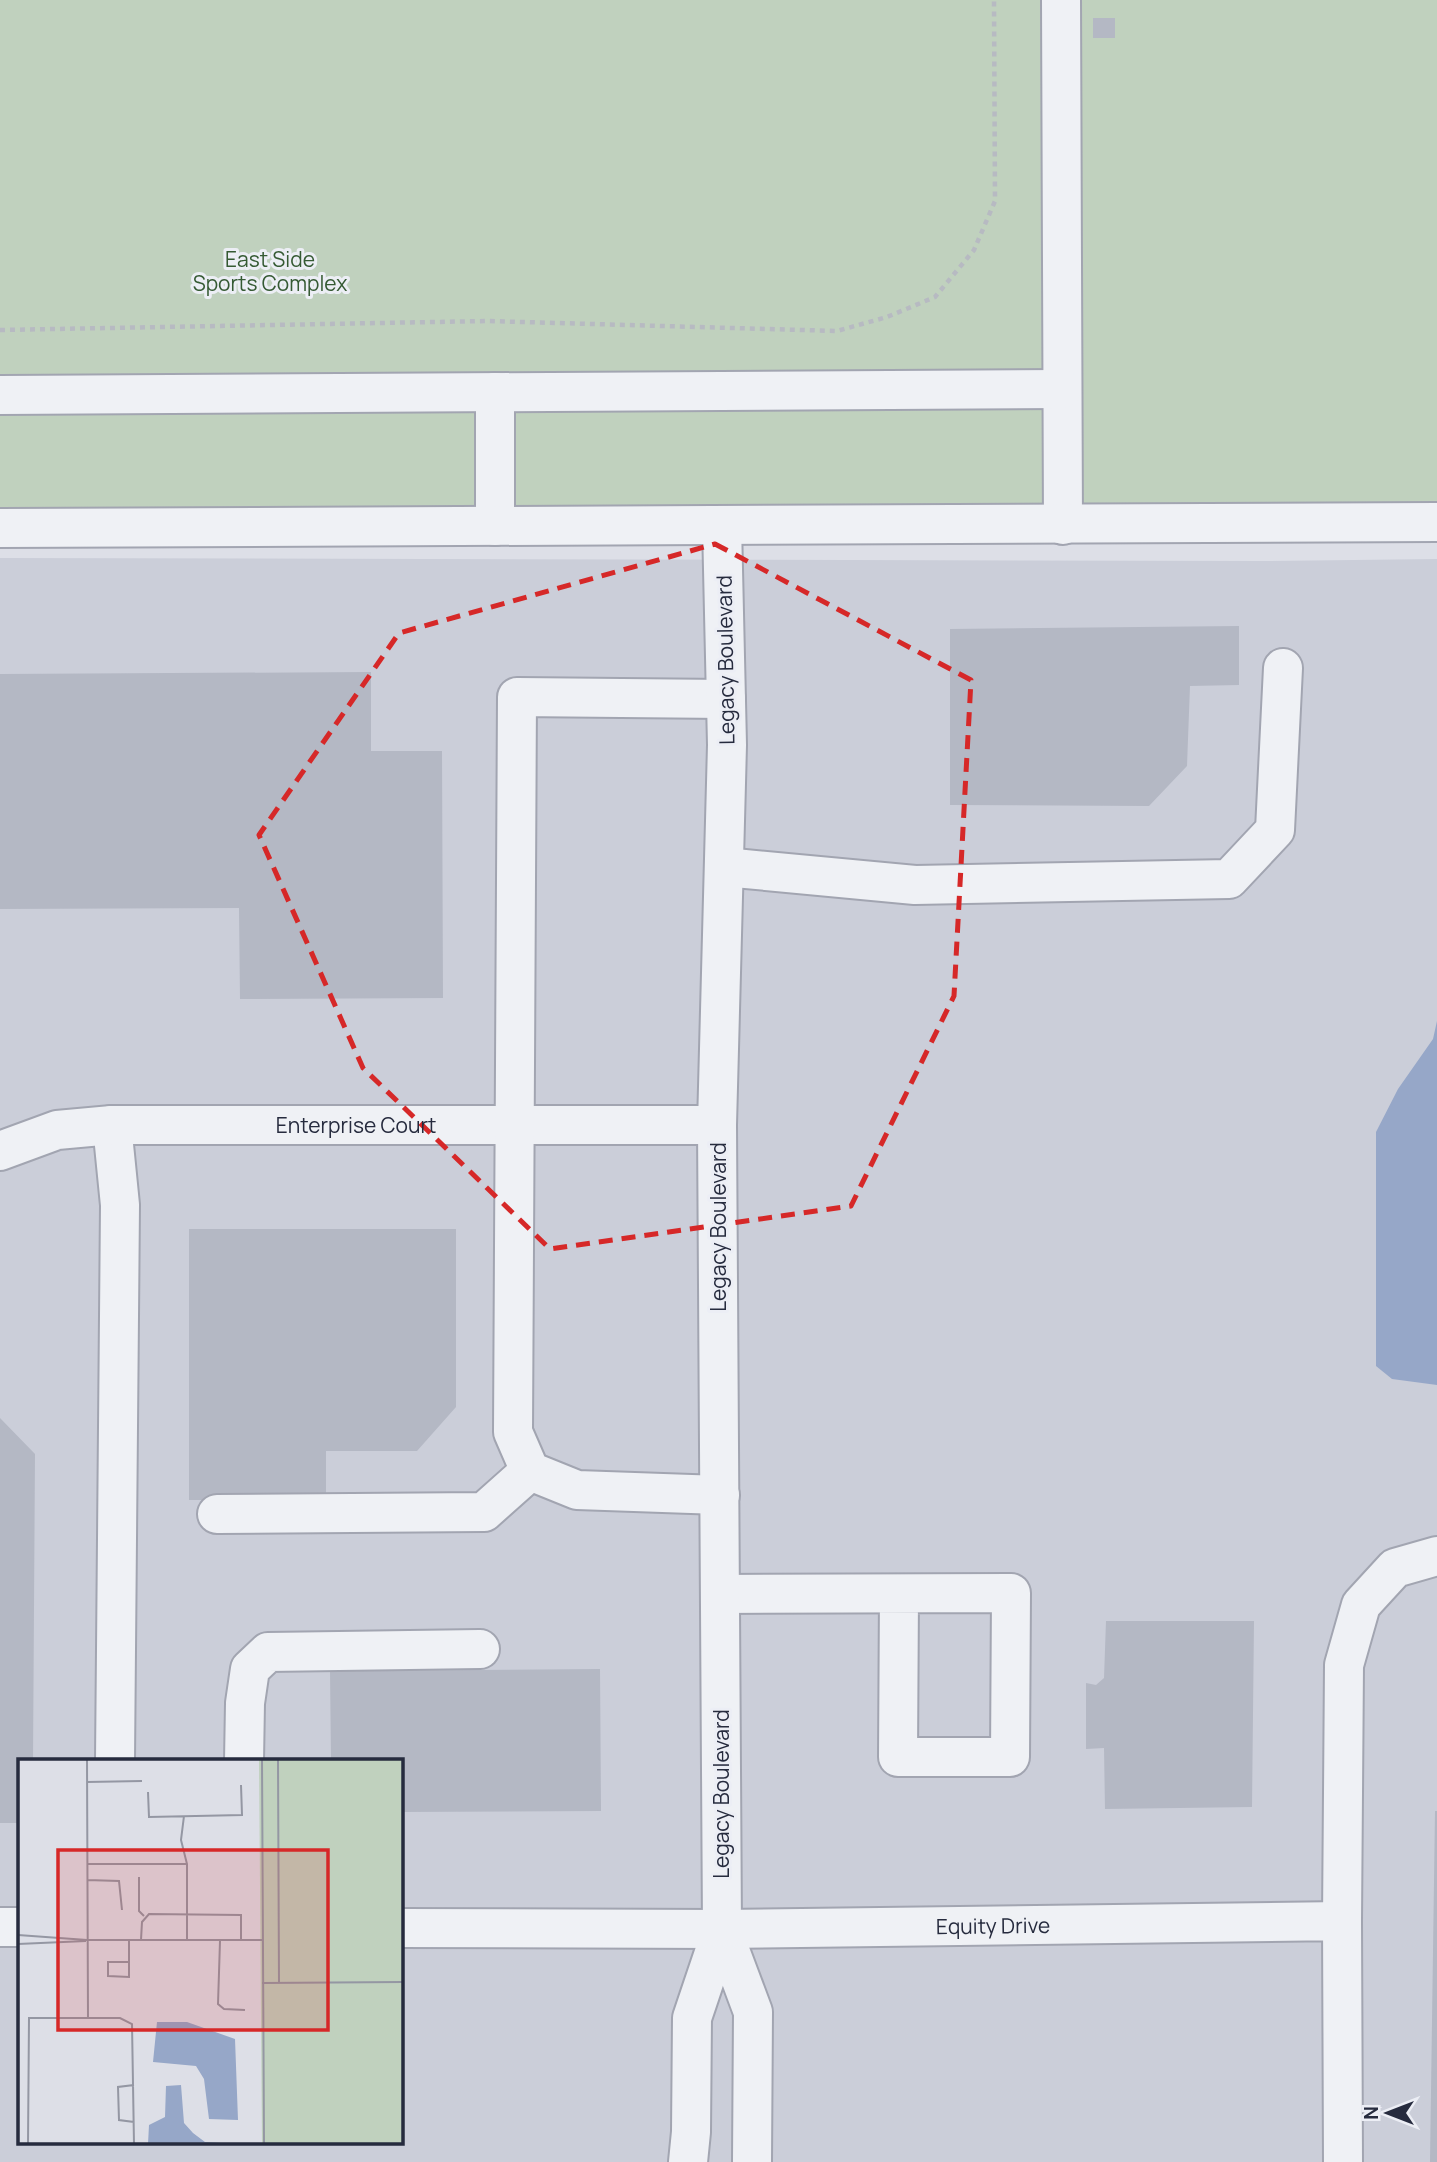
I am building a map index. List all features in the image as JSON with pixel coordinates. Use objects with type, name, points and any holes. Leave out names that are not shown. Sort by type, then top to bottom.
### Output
[{"type":"street","points":[[1061,0],[1063,525]]},
{"type":"street","points":[[0,395],[1062,389]]},
{"type":"street","points":[[495,392],[495,526]]},
{"type":"street","points":[[0,528],[1437,522]]},
{"type":"street","name":"Legacy Boulevard","points":[[688,2162],[691,2132],[692,2018],[722,1929],[717,1125],[727,745],[722,525]]},
{"type":"street","points":[[724,867],[915,885],[1229,879],[1275,830],[1283,668]]},
{"type":"street","points":[[720,1495],[577,1490],[530,1471],[513,1432],[517,697],[726,699]]},
{"type":"street","points":[[112,1125],[120,1205],[114,1759]]},
{"type":"street","name":"Enterprise Court","points":[[0,1151],[57,1130],[112,1125],[717,1125]]},
{"type":"street","points":[[218,1514],[484,1512],[530,1471]]},
{"type":"street","points":[[1343,2162],[1344,1665],[1361,1605],[1395,1568],[1437,1556]]},
{"type":"street","points":[[720,1594],[1011,1593],[1010,1757],[898,1757],[899,1594]]},
{"type":"street","points":[[244,1759],[245,1703],[250,1668],[268,1652],[480,1649]]},
{"type":"street","name":"Equity Drive","points":[[402,1928],[722,1929],[1342,1921]]},
{"type":"street","points":[[0,1927],[18,1927]]},
{"type":"street","name":"Legacy Boulevard","points":[[722,1929],[753,2012],[752,2162]]},
{"type":"path","points":[[0,330],[488,321],[837,331],[887,317],[934,297],[974,250],[995,201],[994,0]]},
{"type":"highlighted area","points":[[715,544],[971,680],[954,996],[851,1206],[550,1249],[363,1068],[259,835],[399,633]]},
{"type":"shaded area","points":[[0,558],[1264,561],[1437,559],[1437,2162],[0,2162]]},
{"type":"green space","name":"East Side Sports Complex","points":[[0,0],[1437,0],[1437,532],[0,543]]},
{"type":"water","points":[[1437,1021],[1437,1385],[1392,1379],[1376,1366],[1376,1132],[1398,1089],[1433,1039]]},
{"type":"building","points":[[1093,18],[1115,18],[1115,38],[1093,38]]},
{"type":"building","points":[[1239,626],[1239,685],[1190,686],[1187,766],[1149,806],[950,805],[950,629]]},
{"type":"building","points":[[371,672],[371,751],[442,751],[443,998],[240,999],[239,908],[0,909],[0,674]]},
{"type":"building","points":[[189,1229],[456,1229],[456,1407],[417,1451],[326,1451],[326,1500],[189,1500]]},
{"type":"building","points":[[0,1418],[35,1454],[33,1759],[18,1759],[18,1823],[0,1823]]},
{"type":"building","points":[[1106,1621],[1254,1621],[1252,1807],[1105,1809],[1104,1748],[1086,1749],[1086,1683],[1096,1685],[1104,1678]]},
{"type":"building","points":[[600,1669],[601,1811],[402,1812],[402,1759],[331,1759],[330,1671]]},
{"type":"building","points":[[1435,1811],[1437,2162],[1430,2162]]}]
